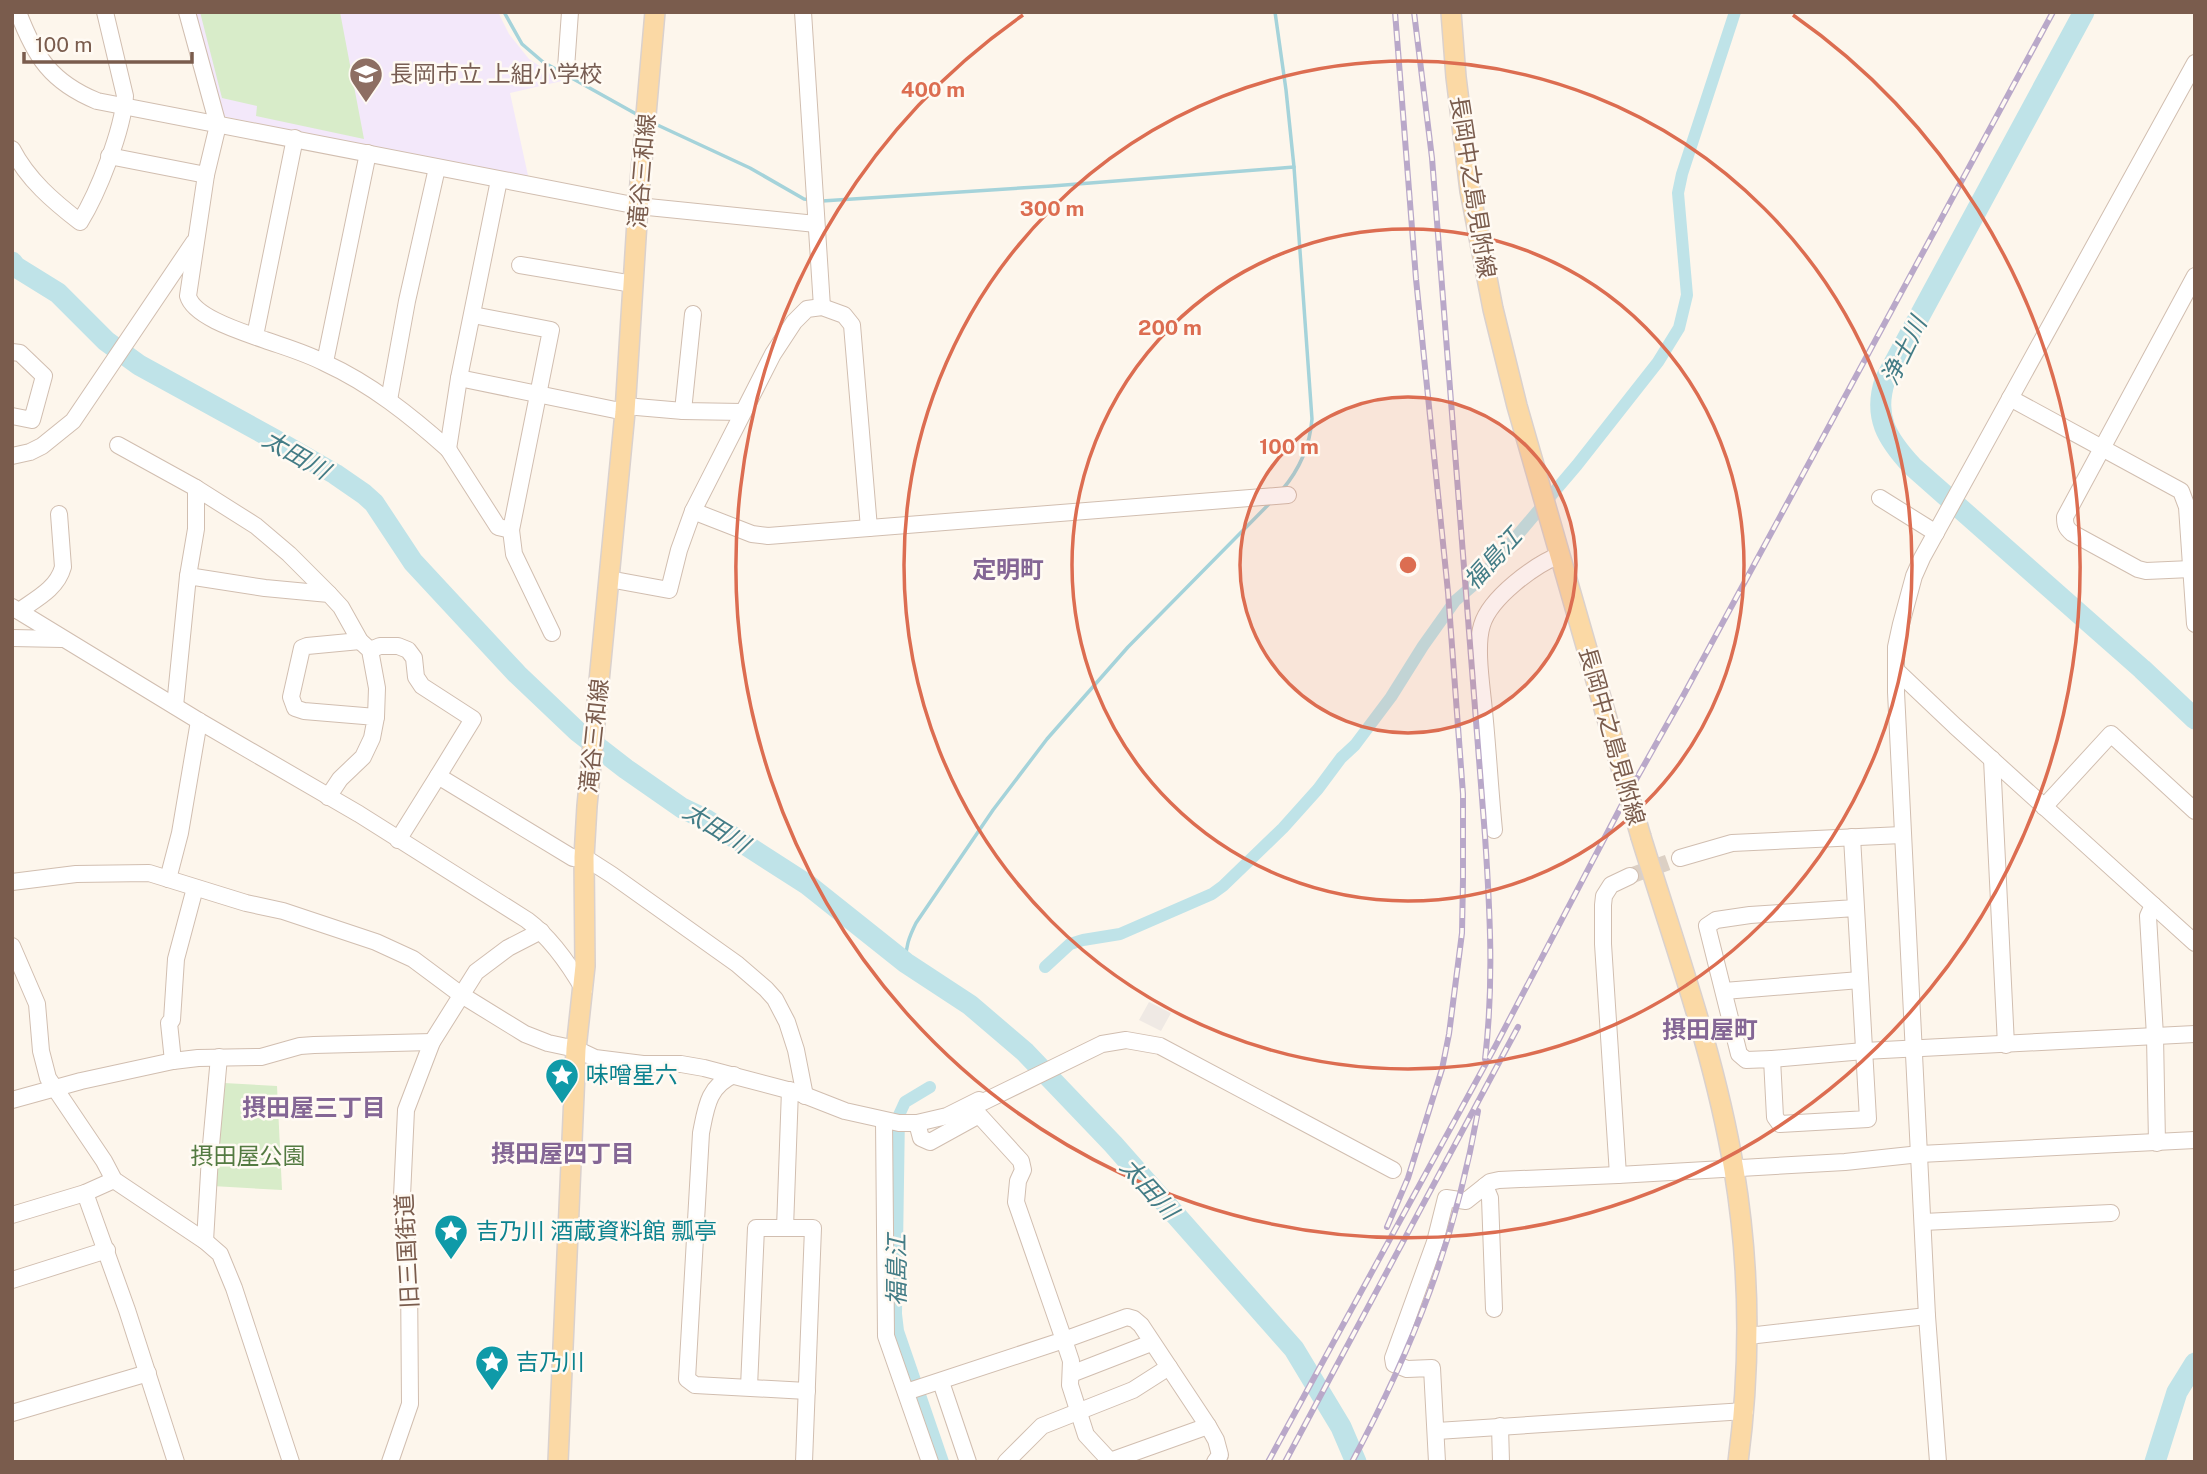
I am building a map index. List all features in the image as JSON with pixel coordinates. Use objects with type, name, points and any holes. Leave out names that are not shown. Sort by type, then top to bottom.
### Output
[{"type":"main road","name":"滝谷三和線","points":[[558,1462],[576,1049],[584,990],[584,857],[625,409],[638,206],[655,12]]},
{"type":"main road","name":"長岡中之島見附線","points":[[1451,12],[1456,77],[1476,228],[1504,356],[1640,837],[1702,1034],[1734,1168],[1745,1260],[1748,1336],[1745,1411],[1738,1462]]},
{"type":"street","points":[[18,12],[30,43],[48,68],[68,87],[97,101],[638,206],[816,224]]},
{"type":"street","points":[[12,149],[25,172],[40,189],[80,222],[109,156],[125,107],[125,96],[105,12]]},
{"type":"street","points":[[187,12],[218,125],[206,174],[188,296],[190,302],[226,326],[325,362],[389,400],[447,449],[498,527],[511,530]]},
{"type":"street","points":[[566,68],[570,12]]},
{"type":"street","points":[[803,12],[822,307]]},
{"type":"street","points":[[1938,1462],[1927,1316],[1902,835],[1896,647],[1914,576],[1936,533],[2195,63]]},
{"type":"street","points":[[255,336],[295,138]]},
{"type":"street","points":[[325,362],[368,153]]},
{"type":"street","points":[[109,156],[206,174]]},
{"type":"street","points":[[389,400],[407,301],[437,168]]},
{"type":"street","points":[[447,449],[499,180]]},
{"type":"street","points":[[12,456],[30,453],[53,439],[73,421],[197,237]]},
{"type":"street","points":[[520,265],[633,284]]},
{"type":"street","points":[[2191,569],[2138,569],[2067,530],[2065,517],[2195,276]]},
{"type":"street","points":[[609,579],[668,590],[693,511],[772,354],[793,322],[807,309],[822,307],[844,315],[852,325],[869,528]]},
{"type":"street","points":[[473,314],[551,330],[511,530],[514,554],[552,633]]},
{"type":"street","points":[[683,411],[693,314]]},
{"type":"street","points":[[12,352],[20,353],[44,376],[32,420],[12,416]]},
{"type":"street","points":[[459,378],[625,409],[742,412]]},
{"type":"street","points":[[2010,398],[2182,491],[2187,507],[2195,624]]},
{"type":"street","points":[[118,445],[196,488],[256,526],[289,554],[341,607],[365,646],[377,688],[372,738],[363,757],[340,779],[328,797]]},
{"type":"street","points":[[175,706],[188,576],[196,529],[196,488]]},
{"type":"street","points":[[693,511],[760,535],[1288,495]]},
{"type":"street","points":[[1880,498],[1936,533]]},
{"type":"street","points":[[15,609],[39,599],[57,582],[62,573],[59,514]]},
{"type":"street","points":[[1494,830],[1481,673],[1481,626],[1487,613],[1502,596],[1558,547]]},
{"type":"street","points":[[188,576],[265,589],[329,594]]},
{"type":"street","points":[[15,609],[359,814],[527,919],[541,931],[572,968],[584,990]]},
{"type":"street","points":[[12,638],[66,639]]},
{"type":"street","points":[[376,718],[295,708],[291,697],[302,648],[389,645],[408,650],[414,657],[416,677],[422,686],[473,719],[398,840]]},
{"type":"street","points":[[1897,671],[2195,943]]},
{"type":"street","points":[[168,879],[180,833],[199,721]]},
{"type":"street","points":[[2044,807],[2111,734],[2195,811]]},
{"type":"street","points":[[1992,760],[2006,1045]]},
{"type":"street","points":[[438,776],[573,858],[584,857],[751,975],[775,999],[787,1022],[796,1050],[798,1093],[785,1228]]},
{"type":"street","points":[[1680,858],[1732,843],[1902,835]]},
{"type":"street","points":[[1772,1059],[1775,1118],[1780,1124],[1867,1119],[1852,837]]},
{"type":"street","points":[[12,882],[76,874],[149,873],[246,903],[283,911],[376,942],[413,959],[460,994],[525,1034],[548,1043],[576,1049],[595,1058],[643,1064],[681,1064],[734,1075],[887,1122],[913,1123],[947,1116],[979,1100],[983,1102],[1095,1047],[1126,1040],[1160,1046],[1393,1170]]},
{"type":"street","points":[[1618,1175],[1602,944],[1602,905],[1611,885],[1630,876]]},
{"type":"street","points":[[173,1061],[169,1023],[172,1020],[176,959],[195,888]]},
{"type":"street","points":[[2153,905],[2148,916],[2155,1036],[2157,1143]]},
{"type":"street","points":[[1856,908],[1716,920],[1707,926],[1739,1054],[1746,1060],[1864,1051],[2195,1034]]},
{"type":"street","name":"旧三国街道","points":[[390,1462],[411,1394],[409,1273],[402,1196],[406,1110],[432,1042],[476,972],[488,961],[541,931]]},
{"type":"street","points":[[12,946],[37,1004],[41,1051],[48,1078],[114,1180],[205,1241],[220,1254],[225,1263],[291,1462]]},
{"type":"street","points":[[1724,991],[1860,980]]},
{"type":"street","points":[[12,1100],[173,1061],[261,1057],[300,1046],[432,1042]]},
{"type":"street","points":[[205,1241],[219,1057]]},
{"type":"street","points":[[734,1075],[723,1080],[713,1092],[701,1133],[687,1379],[695,1385],[807,1391]]},
{"type":"street","points":[[913,1123],[921,1138],[930,1142],[979,1115],[1021,1161],[1023,1170],[1018,1181],[1016,1202],[1071,1360],[1070,1385],[1086,1435],[1110,1461],[1208,1426]]},
{"type":"street","points":[[887,1122],[886,1336],[909,1391],[930,1462]]},
{"type":"street","points":[[1437,1462],[1432,1368],[1407,1369],[1394,1364],[1393,1358],[1434,1242],[1446,1198],[1466,1201],[1485,1186],[1499,1180],[2195,1140]]},
{"type":"street","points":[[12,1215],[85,1193],[114,1180]]},
{"type":"street","points":[[1485,1186],[1490,1198],[1494,1309]]},
{"type":"street","points":[[85,1193],[107,1250],[176,1462]]},
{"type":"street","points":[[1923,1222],[2111,1213]]},
{"type":"street","points":[[749,1387],[756,1228],[813,1228],[804,1462]]},
{"type":"street","points":[[12,1280],[107,1250]]},
{"type":"street","points":[[1748,1336],[1927,1316]]},
{"type":"street","points":[[909,1391],[1127,1317],[1141,1325],[1208,1426],[1220,1455],[1214,1462]]},
{"type":"street","points":[[1071,1374],[1151,1343]]},
{"type":"street","points":[[1006,1462],[1042,1426],[1133,1390],[1169,1367]]},
{"type":"street","points":[[12,1413],[148,1373]]},
{"type":"street","points":[[934,1384],[968,1462]]},
{"type":"street","points":[[1437,1431],[1745,1411]]},
{"type":"street","points":[[1500,1426],[1501,1462]]},
{"type":"shaded area","name":"長岡市立 上組小学校","points":[[193,12],[498,12],[509,34],[529,59],[562,81],[510,93],[529,180],[222,116]]},
{"type":"shaded area","points":[[1149,1002],[1171,1013],[1161,1031],[1139,1020]]},
{"type":"green space","points":[[200,12],[340,12],[364,139],[256,116],[257,106],[222,98]]},
{"type":"green space","name":"摂田屋公園","points":[[224,1083],[277,1086],[282,1190],[212,1186]]},
{"type":"waterway","points":[[504,12],[522,44],[543,62],[638,115]]},
{"type":"waterway","points":[[1275,12],[1294,167],[1312,419],[1303,457],[1282,490]]},
{"type":"waterway","name":"福島江","points":[[1045,967],[1070,944],[1120,934],[1212,894],[1283,828],[1355,745],[1391,697],[1455,601],[1476,583],[1577,465],[1658,362],[1679,328],[1687,295],[1678,193],[1682,174],[1735,12]]},
{"type":"waterway","name":"浄土川","points":[[2084,12],[1885,380],[1882,416],[1889,437],[1912,466],[2195,719]]},
{"type":"waterway","points":[[651,122],[750,168],[804,199],[811,200]]},
{"type":"waterway","points":[[822,201],[1294,167]]},
{"type":"waterway","name":"太田川","points":[[12,262],[58,293],[106,341],[139,365],[335,474],[364,494],[374,503],[413,562],[517,674],[577,731],[682,808],[707,820],[808,885],[906,963],[970,1005],[1025,1052],[1113,1144],[1294,1349],[1341,1427],[1356,1462]]},
{"type":"waterway","points":[[906,963],[908,943],[916,923],[993,810],[1047,739],[1128,647],[1270,503]]},
{"type":"waterway","name":"福島江","points":[[930,1087],[905,1102],[899,1115],[896,1314],[898,1331],[943,1462]]},
{"type":"waterway","name":"浄土川","points":[[2155,1462],[2177,1392],[2195,1363]]},
{"type":"tunnel","points":[[1630,876],[1680,858]]},
{"type":"railway","points":[[1387,1227],[1408,1178],[1442,1069],[1462,933],[1463,879],[1463,794],[1448,592],[1416,279],[1395,12]]},
{"type":"railway","points":[[1414,12],[1432,158],[1485,836],[1490,920],[1485,1059]]},
{"type":"railway","points":[[1268,1462],[2053,12]]},
{"type":"railway","points":[[1285,1462],[1518,1027]]},
{"type":"railway","points":[[1352,1462],[1395,1376],[1430,1292],[1469,1159],[1478,1111]]},
{"type":"place","name":"長岡市立 上組小学校","points":[[366,104]]},
{"type":"place","name":"味噌星六","points":[[562,1105]]},
{"type":"place","name":"吉乃川 酒蔵資料館 瓢亭","points":[[451,1261]]},
{"type":"place","name":"吉乃川","points":[[492,1392]]},
{"type":"district","name":"定明町","points":[[1008,570]]},
{"type":"district","name":"摂田屋町","points":[[1710,1030]]},
{"type":"district","name":"摂田屋三丁目","points":[[314,1108]]},
{"type":"district","name":"摂田屋四丁目","points":[[563,1154]]}]
